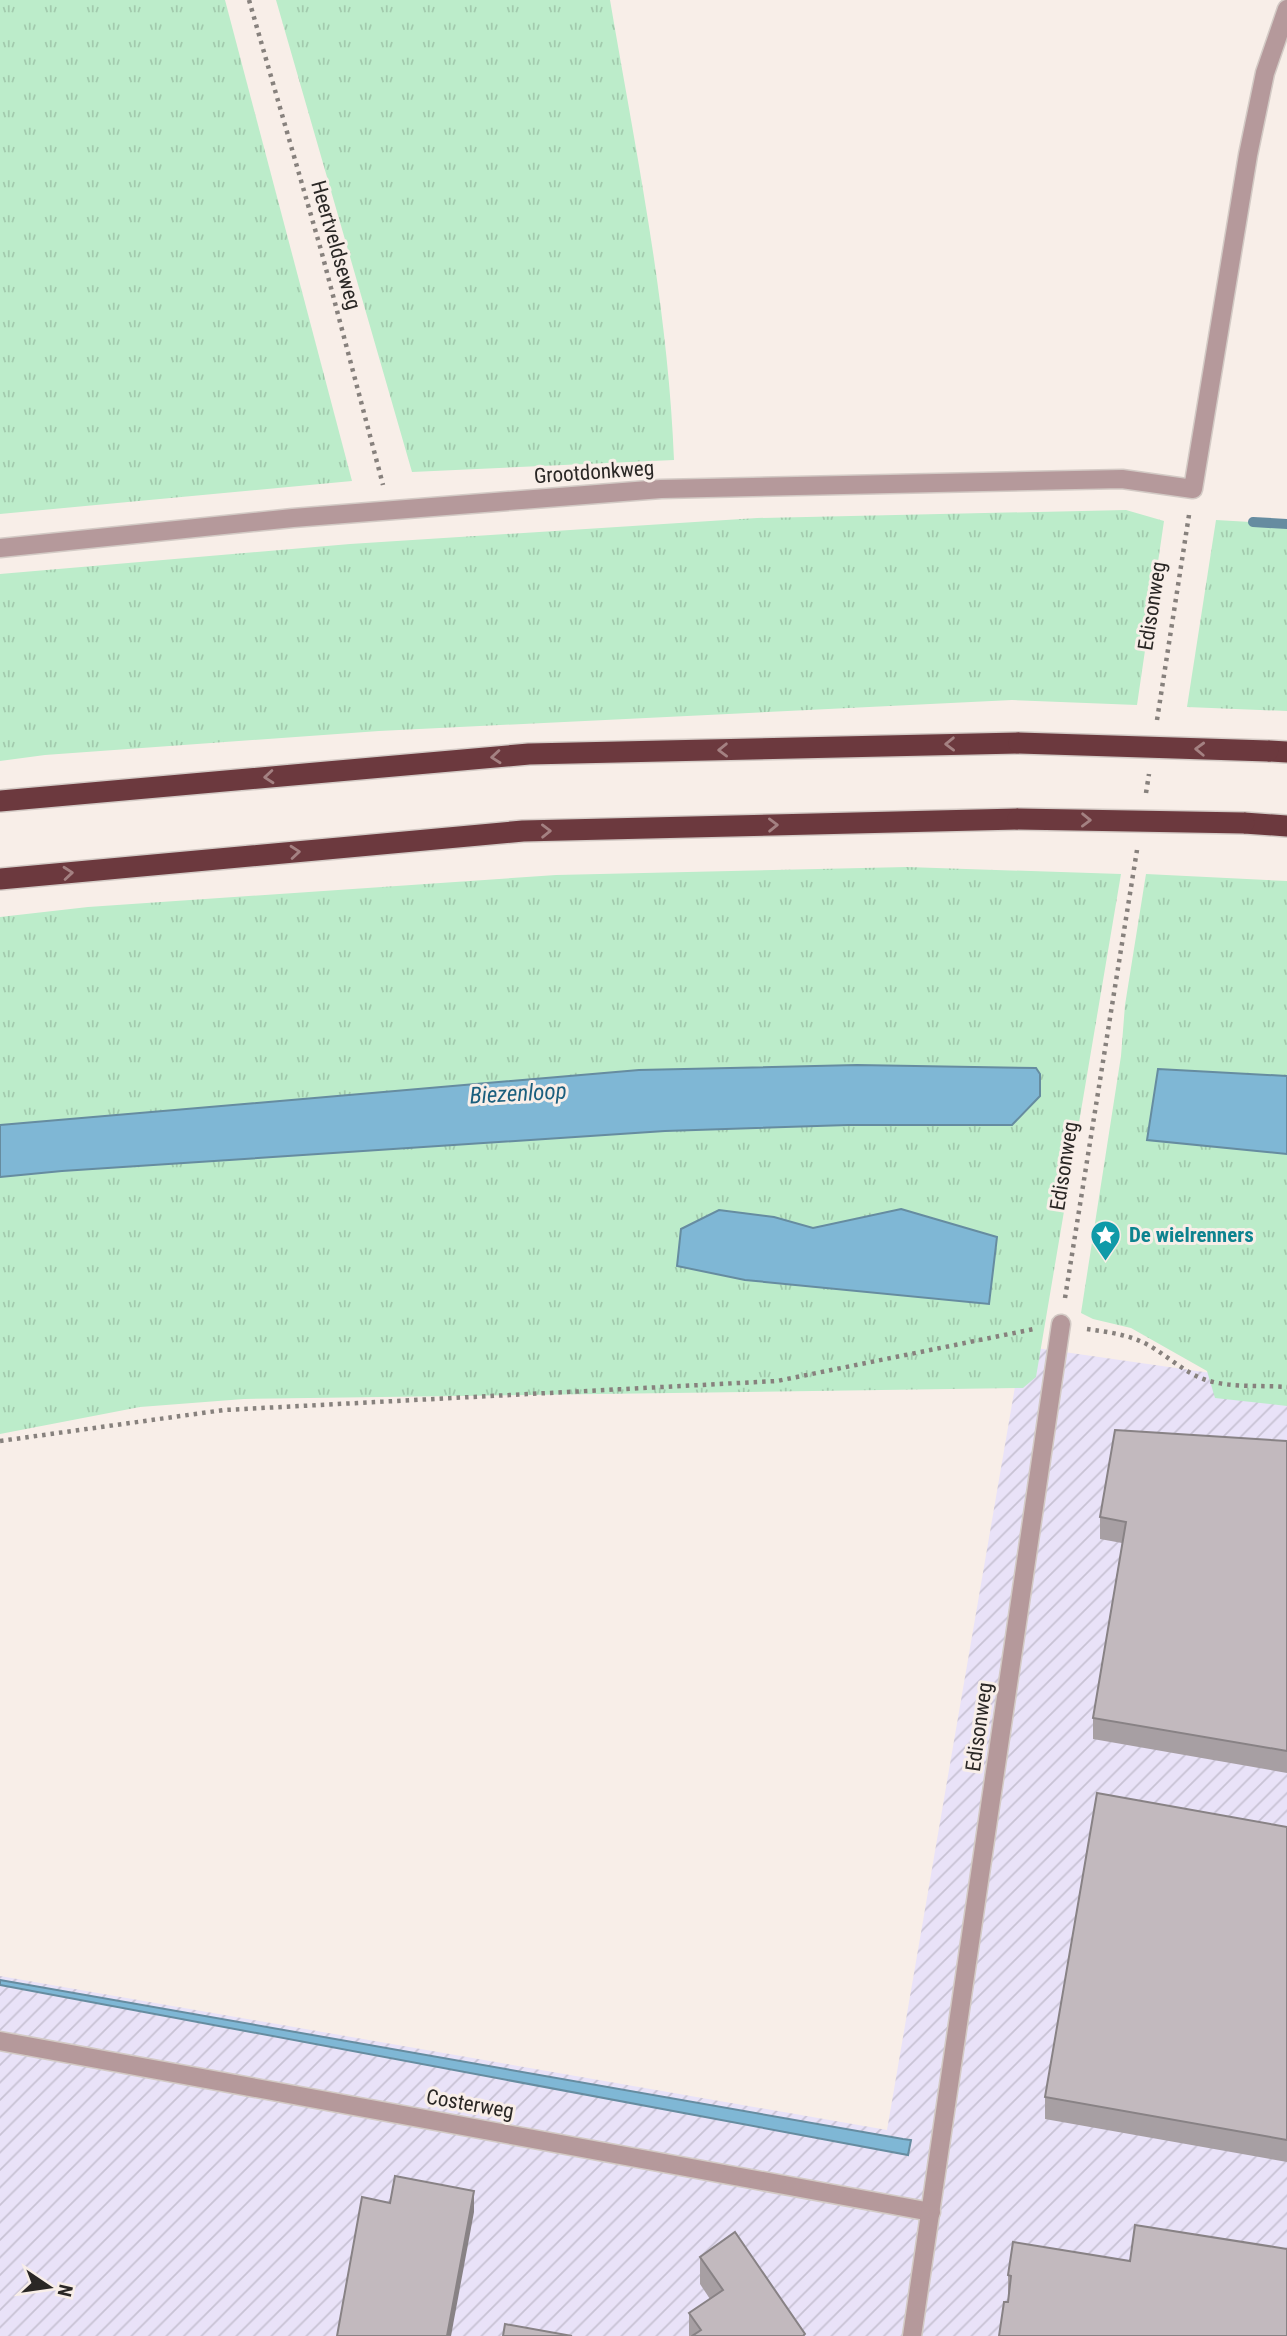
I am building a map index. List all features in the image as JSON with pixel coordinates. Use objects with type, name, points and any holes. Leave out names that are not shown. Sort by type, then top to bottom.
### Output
[{"type":"highway","points":[[0,802],[529,754],[1019,743],[1277,752]]},
{"type":"highway","points":[[0,879],[523,831],[1018,819],[1287,826]]},
{"type":"street","points":[[1193,489],[1248,155],[1265,73],[1287,9]]},
{"type":"street","name":"Grootdonkweg","points":[[0,548],[293,518],[661,489],[1122,479],[1193,489]]},
{"type":"street","name":"Edisonweg","points":[[912,2336],[1061,1324]]},
{"type":"street","name":"Costerweg","points":[[0,2041],[931,2212]]},
{"type":"path","name":"Heertveldseweg","points":[[249,0],[321,250],[381,470],[384,490]]},
{"type":"path","name":"Edisonweg","points":[[1155,733],[1193,489]]},
{"type":"path","points":[[1145,800],[1149,773]]},
{"type":"path","name":"Edisonweg","points":[[1061,1324],[1138,840]]},
{"type":"path","points":[[0,1441],[224,1410],[777,1381],[1061,1324],[1129,1337],[1150,1346],[1205,1380],[1287,1387]]},
{"type":"shaded area","points":[[1022,1346],[1287,1384],[1287,2336],[0,2336],[0,1976],[887,2130]]},
{"type":"green space","points":[[0,0],[225,0],[352,481],[0,514]]},
{"type":"green space","points":[[276,0],[610,0],[658,287],[671,402],[674,460],[412,472]]},
{"type":"green space","points":[[1126,510],[1164,521],[1137,705],[1012,700],[379,731],[45,755],[0,761],[0,574],[350,544],[757,518]]},
{"type":"green space","points":[[1216,520],[1287,524],[1287,711],[1187,707]]},
{"type":"green space","points":[[907,867],[1121,874],[1036,1377],[1023,1388],[244,1399],[140,1407],[0,1434],[0,1177],[665,1131],[848,1125],[1012,1125],[1040,1083],[1040,1074],[1036,1068],[857,1065],[639,1070],[0,1125],[0,917],[88,907],[556,875]],"holes":[[[901,1209],[746,1280],[677,1266],[774,1217],[813,1228]]]},
{"type":"green space","points":[[1146,874],[1287,881],[1287,1076],[1158,1069],[1147,1140],[1287,1154],[1287,1406],[1215,1398],[1207,1371],[1131,1328],[1093,1319],[1081,1313]]},
{"type":"water","name":"Biezenloop","points":[[857,1065],[1036,1068],[1040,1074],[1040,1096],[1012,1125],[848,1125],[665,1131],[0,1177],[0,1125],[639,1070]]},
{"type":"water","points":[[1158,1069],[1287,1076],[1287,1154],[1147,1140]]},
{"type":"water","points":[[901,1209],[997,1237],[989,1304],[745,1280],[677,1266],[681,1229],[719,1210],[774,1217],[813,1228]]},
{"type":"water","points":[[0,1980],[911,2140],[908,2155],[0,1985]]},
{"type":"building","points":[[1115,1430],[1287,1441],[1287,1751],[1093,1718],[1126,1522],[1100,1517]]},
{"type":"building","points":[[1097,1793],[1287,1827],[1287,2140],[1045,2097]]},
{"type":"building","points":[[395,2176],[474,2191],[447,2336],[337,2336],[362,2197],[390,2203]]},
{"type":"building","points":[[1135,2225],[1287,2249],[1287,2336],[999,2336],[1004,2302],[1008,2302],[1011,2276],[1008,2275],[1013,2242],[1130,2261]]},
{"type":"building","points":[[735,2232],[805,2334],[803,2336],[692,2336],[701,2330],[689,2313],[723,2290],[700,2257]]},
{"type":"building","points":[[505,2324],[572,2336],[503,2336]]},
{"type":"waterway","points":[[1253,522],[1287,524]]},
{"type":"place","name":"De wielrenners","points":[[1106,1262]]}]
